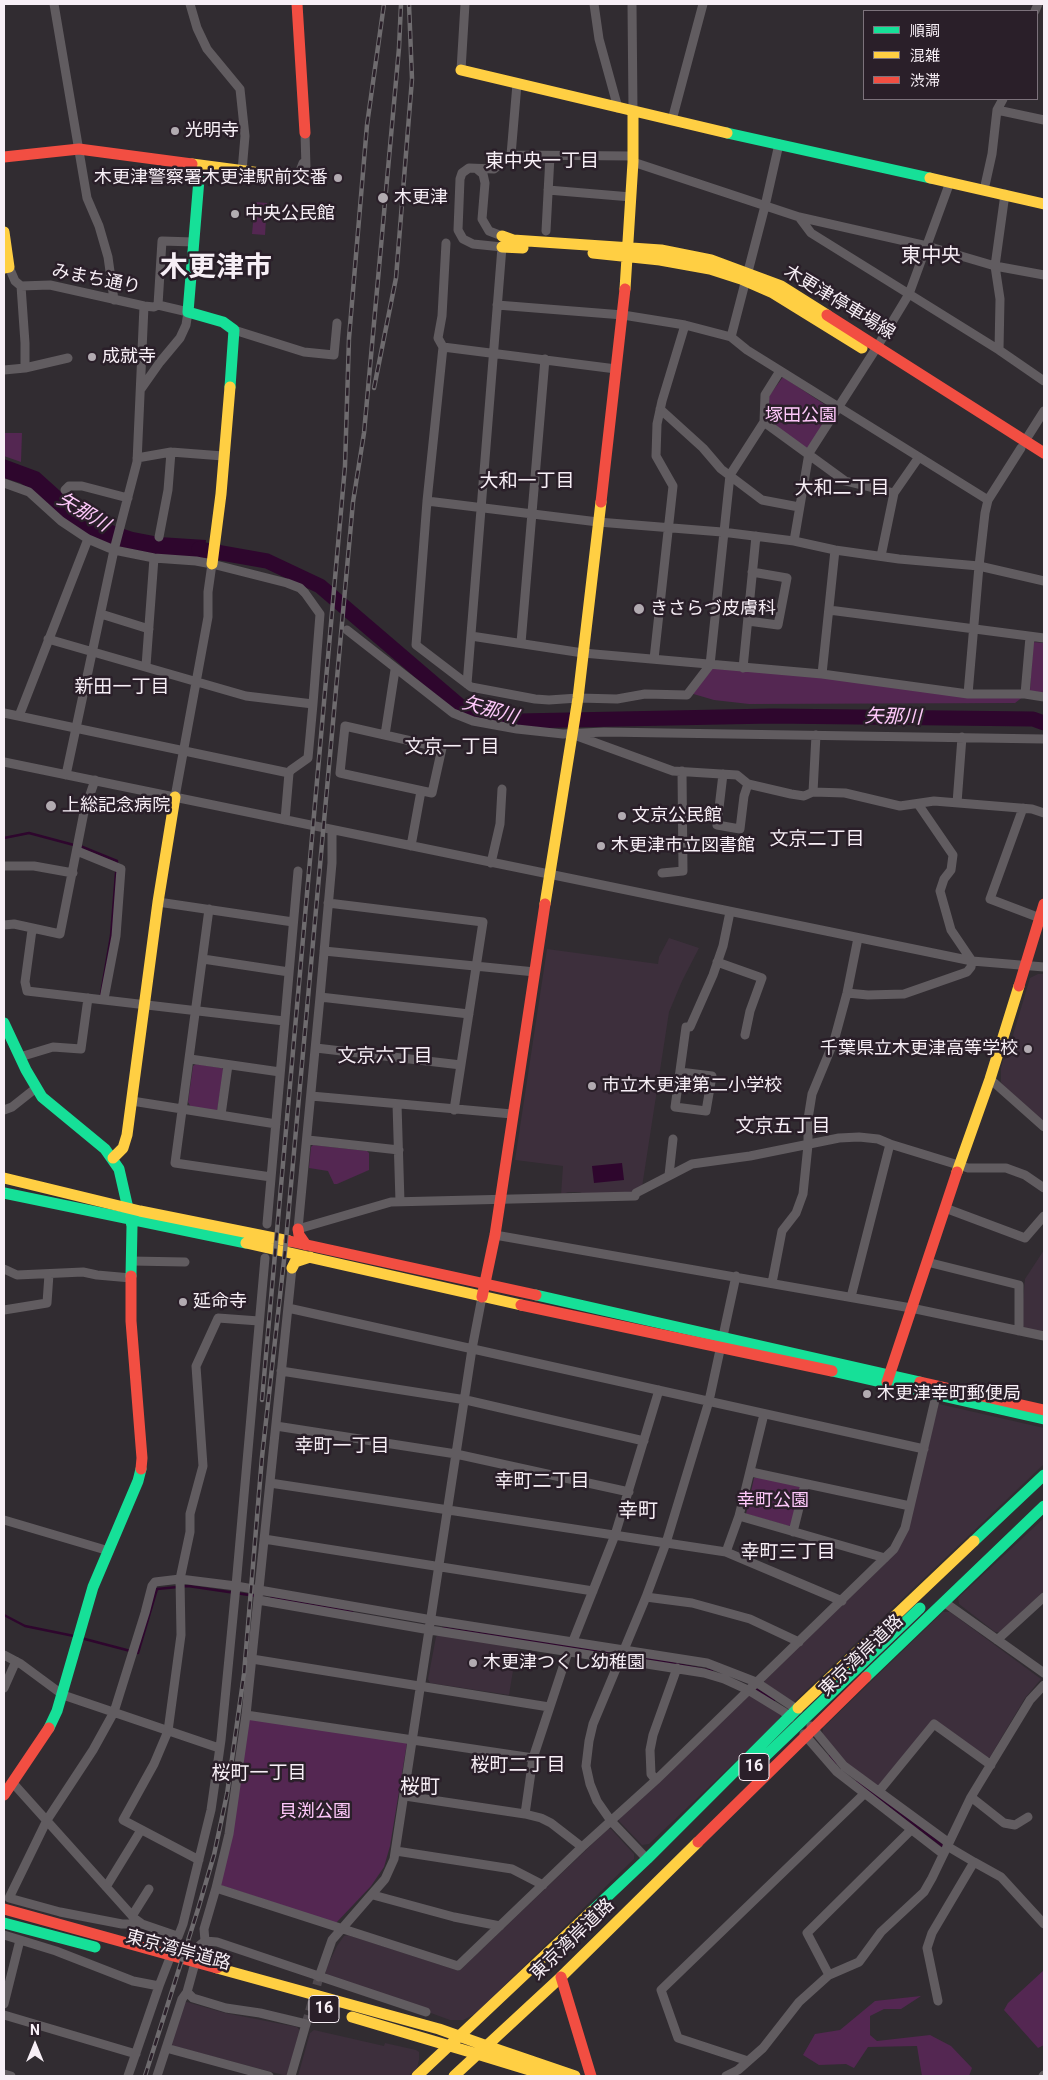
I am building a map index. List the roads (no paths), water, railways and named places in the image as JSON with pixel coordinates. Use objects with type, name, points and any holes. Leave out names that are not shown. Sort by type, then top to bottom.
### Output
[{"type":"main road","points":[[298,4],[305,132]]},
{"type":"main road","points":[[461,70],[618,108],[1044,204]]},
{"type":"main road","points":[[482,1297],[495,1235],[512,1114],[578,698],[622,315],[631,197],[633,111]]},
{"type":"main road","points":[[4,157],[79,149],[200,167],[268,174]]},
{"type":"main road","points":[[200,167],[188,312],[223,322],[234,330],[212,564]]},
{"type":"main road","points":[[4,232],[6,267]]},
{"type":"main road","name":"木更津停車場線","points":[[502,242],[627,252],[747,277],[875,351],[1023,444],[1044,462]]},
{"type":"main road","name":"木更津停車場線","points":[[1023,444],[1044,453]]},
{"type":"main road","points":[[113,1158],[123,1148],[127,1135],[158,902],[175,797]]},
{"type":"main road","points":[[888,1379],[944,1208],[990,1079],[1044,904]]},
{"type":"main road","points":[[4,1023],[36,1088],[51,1106],[113,1158],[119,1169],[132,1226],[131,1321],[142,1436],[141,1470],[93,1587],[63,1695],[51,1724],[4,1795]]},
{"type":"main road","points":[[4,1178],[129,1213],[482,1297],[721,1341]]},
{"type":"main road","points":[[4,1193],[246,1232],[306,1244],[486,1284],[888,1379],[1044,1410]]},
{"type":"main road","points":[[246,1232],[262,1231],[267,1224]]},
{"type":"main road","points":[[298,1229],[299,1235],[306,1244]]},
{"type":"main road","points":[[256,1244],[265,1258]]},
{"type":"main road","points":[[292,1268],[294,1262],[310,1257]]},
{"type":"main road","points":[[888,1379],[936,1396],[1044,1419]]},
{"type":"main road","name":"16","points":[[793,1713],[803,1700],[1044,1471]]},
{"type":"main road","name":"16","points":[[462,2040],[793,1713],[1044,1475]]},
{"type":"main road","name":"東京湾岸道路","points":[[4,1909],[160,1959],[462,2040],[1044,1489]]},
{"type":"main road","name":"東京湾岸道路","points":[[201,1970],[477,2054],[561,1977],[809,1732],[1044,1506]]},
{"type":"main road","name":"東京湾岸道路","points":[[4,1923],[104,1949]]},
{"type":"main road","name":"東京湾岸道路","points":[[145,1960],[160,1959]]},
{"type":"main road","points":[[561,1977],[591,2076]]},
{"type":"main road","points":[[418,2076],[449,2046],[462,2040]]},
{"type":"main road","points":[[432,2076],[462,2040]]},
{"type":"main road","name":"16","points":[[462,2040],[487,2046]]},
{"type":"main road","points":[[487,2046],[575,2076]]},
{"type":"main road","points":[[454,2076],[477,2054],[549,2076]]},
{"type":"street","points":[[54,4],[87,198],[99,226],[108,257],[114,300]]},
{"type":"street","points":[[190,4],[197,28],[207,49],[240,88],[245,136],[242,171]]},
{"type":"street","points":[[461,70],[465,4]]},
{"type":"street","points":[[594,4],[599,39],[618,108]]},
{"type":"street","points":[[632,4],[633,111]]},
{"type":"street","points":[[672,120],[703,4]]},
{"type":"street","points":[[511,155],[517,84]]},
{"type":"street","points":[[984,190],[992,154],[998,110],[1003,100]]},
{"type":"street","points":[[998,110],[1044,120]]},
{"type":"street","points":[[298,176],[302,167],[305,132]]},
{"type":"street","points":[[305,132],[308,178]]},
{"type":"street","points":[[731,337],[779,144]]},
{"type":"street","points":[[502,242],[473,244],[463,239],[458,230],[460,179],[462,172],[469,168],[494,169],[511,155],[633,159],[765,206],[799,216],[927,246],[995,266],[1044,275]]},
{"type":"street","points":[[546,231],[550,156]]},
{"type":"street","points":[[477,169],[483,174],[485,184],[482,219],[489,231],[502,242]]},
{"type":"street","points":[[794,541],[808,453],[875,351],[909,294],[950,182]]},
{"type":"street","points":[[548,190],[631,197]]},
{"type":"street","points":[[999,350],[1000,299],[995,266],[1005,194]]},
{"type":"street","points":[[799,216],[811,233],[999,350],[1044,381]]},
{"type":"street","points":[[158,305],[162,241],[194,242]]},
{"type":"street","points":[[467,684],[502,242]]},
{"type":"street","points":[[446,243],[442,316],[438,338],[443,347],[427,501],[416,645],[467,684],[478,689],[534,699],[617,699],[645,694],[687,695],[710,665],[722,532],[730,475],[764,422],[765,395],[780,371]]},
{"type":"street","points":[[6,267],[21,286],[25,368]]},
{"type":"street","name":"みまち通り","points":[[21,286],[50,285],[144,306],[154,307],[158,305],[188,312]]},
{"type":"street","points":[[498,305],[622,315],[685,325],[731,337],[747,350],[780,371],[988,500]]},
{"type":"street","points":[[66,775],[114,550],[137,458],[144,306]]},
{"type":"street","points":[[141,390],[160,362],[180,338],[186,325],[188,312]]},
{"type":"street","points":[[234,330],[304,352],[334,355],[337,323]]},
{"type":"street","points":[[654,659],[673,486],[656,456],[657,424],[685,325]]},
{"type":"street","points":[[443,347],[616,369]]},
{"type":"street","points":[[4,370],[25,368],[68,358]]},
{"type":"street","points":[[521,643],[545,359]]},
{"type":"street","points":[[660,410],[703,448],[721,469],[762,500],[799,507]]},
{"type":"street","points":[[968,694],[979,566],[988,500],[1044,411]]},
{"type":"street","points":[[764,422],[845,481],[894,493]]},
{"type":"street","points":[[137,458],[171,452],[223,456]]},
{"type":"street","points":[[159,537],[168,490],[171,452]]},
{"type":"street","points":[[882,556],[894,493],[919,457]]},
{"type":"street","points":[[4,483],[29,492],[61,521],[88,539],[114,550],[154,558],[196,560],[287,583],[300,588],[306,593],[320,614],[313,704],[308,758],[289,773],[285,820]]},
{"type":"street","points":[[65,490],[69,486],[82,486],[128,498]]},
{"type":"street","points":[[427,501],[598,522],[756,536],[794,541],[835,550],[979,566],[1044,581]]},
{"type":"street","points":[[743,668],[756,536]]},
{"type":"street","points":[[19,716],[88,539]]},
{"type":"street","points":[[822,674],[835,550]]},
{"type":"street","points":[[146,666],[154,558]]},
{"type":"street","points":[[175,797],[208,617],[208,592],[212,564]]},
{"type":"street","points":[[748,621],[778,626],[787,578],[752,572]]},
{"type":"street","points":[[829,610],[1044,638]]},
{"type":"street","points":[[101,614],[149,629]]},
{"type":"street","points":[[347,630],[395,670],[453,713],[473,721],[550,734],[604,732],[1044,739]]},
{"type":"street","points":[[471,636],[583,653],[822,674],[968,694],[1025,694],[1044,697]]},
{"type":"street","points":[[1025,694],[1030,636]]},
{"type":"street","points":[[48,639],[196,680],[246,696],[313,704]]},
{"type":"street","points":[[385,735],[395,670]]},
{"type":"street","points":[[4,713],[289,773]]},
{"type":"street","points":[[345,726],[385,735],[442,748],[432,793],[340,774],[345,726]]},
{"type":"street","points":[[572,734],[674,771],[737,775],[748,784],[804,796],[813,792],[845,793],[900,806],[934,801],[1023,808],[1044,813]]},
{"type":"street","points":[[813,792],[816,735]]},
{"type":"street","points":[[957,803],[962,737]]},
{"type":"street","points":[[4,762],[972,961],[1044,967]]},
{"type":"street","points":[[662,873],[683,871],[682,771]]},
{"type":"street","points":[[723,774],[717,825],[740,830],[744,796],[748,784]]},
{"type":"street","points":[[4,924],[14,924],[32,930],[60,934],[84,812],[95,780]]},
{"type":"street","points":[[492,863],[500,824],[502,789]]},
{"type":"street","points":[[411,846],[421,791]]},
{"type":"street","points":[[918,804],[953,855],[951,870],[944,879],[940,891],[951,930],[972,961]]},
{"type":"street","points":[[1023,808],[990,899],[1040,918]]},
{"type":"street","points":[[332,830],[312,1096],[298,1229],[391,1202],[635,1196],[636,1193],[668,1175],[692,1164],[750,1156],[839,1138],[859,1137],[878,1139],[968,1168],[1006,1168],[1025,1175],[1044,1188]]},
{"type":"street","points":[[77,851],[121,869],[116,936],[104,999]]},
{"type":"street","points":[[4,866],[34,866],[73,873]]},
{"type":"street","points":[[267,1224],[298,871]]},
{"type":"street","points":[[158,902],[293,922]]},
{"type":"street","points":[[328,903],[483,922],[454,1110]]},
{"type":"street","points":[[209,909],[175,1164],[271,1177]]},
{"type":"street","points":[[680,1072],[712,1076],[706,1111],[675,1107],[686,1027],[690,1027],[717,962],[723,946],[730,912]]},
{"type":"street","points":[[32,930],[25,982],[27,990],[284,1021]]},
{"type":"street","points":[[772,1283],[782,1231],[798,1208],[803,1194],[808,1145],[808,1119],[812,1094],[834,1040],[847,993],[858,938]]},
{"type":"street","points":[[324,951],[535,972]]},
{"type":"street","points":[[203,959],[289,972]]},
{"type":"street","points":[[847,993],[868,995],[904,994],[967,972],[972,961]]},
{"type":"street","points":[[717,962],[762,978],[750,1011],[745,1035]]},
{"type":"street","points":[[320,997],[469,1014]]},
{"type":"street","points":[[20,1057],[53,1047],[81,1049],[88,998]]},
{"type":"street","points":[[316,1048],[461,1065]]},
{"type":"street","points":[[190,1059],[280,1072]]},
{"type":"street","points":[[221,1115],[228,1065]]},
{"type":"street","points":[[990,1079],[1044,1127]]},
{"type":"street","points":[[4,1110],[12,1107],[36,1088]]},
{"type":"street","points":[[312,1096],[512,1114]]},
{"type":"street","points":[[132,1101],[276,1124]]},
{"type":"street","points":[[397,1104],[400,1202]]},
{"type":"street","points":[[668,1175],[674,1138]]},
{"type":"street","points":[[308,1140],[399,1150]]},
{"type":"street","points":[[850,1297],[890,1144]]},
{"type":"street","points":[[944,1208],[1025,1238],[1044,1216]]},
{"type":"street","points":[[495,1235],[911,1308],[1044,1336]]},
{"type":"street","points":[[128,2076],[158,1986],[183,1924],[211,1810],[236,1586],[265,1258]]},
{"type":"street","points":[[131,1261],[185,1262]]},
{"type":"street","points":[[927,1262],[1019,1285],[1019,1331]]},
{"type":"street","points":[[157,2076],[182,1999],[187,1992],[200,1945],[204,1941],[204,1929],[229,1834],[246,1715],[292,1268]]},
{"type":"street","points":[[4,1269],[17,1275],[83,1272],[131,1278]]},
{"type":"street","points":[[4,1310],[47,1303],[49,1274]]},
{"type":"street","points":[[646,1860],[611,1821],[597,1801],[590,1784],[587,1759],[589,1741],[594,1724],[666,1543],[709,1401],[736,1276]]},
{"type":"street","points":[[319,1977],[329,1946],[373,1895],[391,1870],[396,1851],[456,1454],[466,1400],[472,1349],[482,1297]]},
{"type":"street","points":[[288,1308],[924,1449]]},
{"type":"street","points":[[199,1860],[123,1820],[154,1764],[168,1731],[181,1635],[180,1579],[190,1532],[190,1514],[203,1466],[196,1366],[218,1318],[259,1321]]},
{"type":"street","points":[[281,1371],[466,1400],[644,1441]]},
{"type":"street","points":[[572,1641],[615,1535],[659,1390]]},
{"type":"street","points":[[216,1888],[458,1966],[582,1847],[656,1780],[842,1601],[894,1548],[900,1538],[910,1506],[936,1396]]},
{"type":"street","points":[[726,1552],[739,1516],[764,1414]]},
{"type":"street","points":[[276,1426],[456,1454],[629,1492]]},
{"type":"street","points":[[751,1472],[910,1506]]},
{"type":"street","points":[[270,1483],[726,1552],[842,1601]]},
{"type":"street","points":[[793,1532],[805,1484]]},
{"type":"street","points":[[739,1516],[885,1558]]},
{"type":"street","points":[[4,1520],[108,1551]]},
{"type":"street","points":[[264,1539],[593,1592]]},
{"type":"street","points":[[177,1936],[142,1924],[122,1924],[60,1912],[9,1898],[46,1820],[93,1750],[114,1712],[152,1586],[155,1582],[180,1579],[259,1590],[568,1652],[623,1655],[707,1664],[752,1686],[793,1713],[837,1772],[912,1830],[1001,1877],[1044,1924]]},
{"type":"street","points":[[646,1597],[692,1603],[750,1619],[799,1642]]},
{"type":"street","points":[[997,1640],[1044,1597]]},
{"type":"street","points":[[258,1600],[431,1625],[572,1641],[752,1686]]},
{"type":"street","points":[[944,1602],[1044,1673]]},
{"type":"street","points":[[525,1814],[532,1758],[568,1652]]},
{"type":"street","points":[[4,1655],[16,1661],[63,1695],[219,1748]]},
{"type":"street","points":[[252,1659],[548,1707]]},
{"type":"street","points":[[4,1688],[16,1661]]},
{"type":"street","points":[[656,1780],[651,1774],[650,1750],[653,1735],[677,1668]]},
{"type":"street","points":[[726,2076],[763,2048],[799,2002],[829,1975],[859,1962],[881,1932],[924,1892],[971,1797],[1030,1700],[1044,1685]]},
{"type":"street","points":[[246,1715],[532,1758]]},
{"type":"street","points":[[880,1790],[934,1724],[990,1765]]},
{"type":"street","points":[[809,1732],[844,1766],[880,1790],[947,1848]]},
{"type":"street","points":[[12,1782],[132,1916],[142,1924]]},
{"type":"street","points":[[748,2061],[678,2038],[660,1990],[864,1794]]},
{"type":"street","points":[[405,1796],[525,1814],[551,1823],[582,1847]]},
{"type":"street","points":[[971,1797],[1004,1823],[1014,1824],[1028,1817]]},
{"type":"street","points":[[106,1887],[141,1830]]},
{"type":"street","points":[[829,1975],[807,1933],[912,1830]]},
{"type":"street","points":[[396,1851],[512,1869],[543,1885]]},
{"type":"street","points":[[938,2000],[927,1948],[932,1933],[974,1862]]},
{"type":"street","points":[[132,1916],[149,1890]]},
{"type":"street","points":[[373,1895],[454,1917],[500,1926]]},
{"type":"street","points":[[4,1935],[56,1951],[133,1981],[158,1986]]},
{"type":"street","points":[[4,2004],[20,1940]]},
{"type":"street","points":[[204,1941],[217,1942],[426,2012]]},
{"type":"street","points":[[187,1992],[193,1998],[226,2008],[260,2013],[306,2024],[291,2076]]},
{"type":"street","points":[[4,2015],[136,2054]]},
{"type":"street","points":[[166,2048],[268,2076]]},
{"type":"street","points":[[4,2074],[11,2076]]},
{"type":"water","points":[[4,459],[39,472],[84,511],[115,526],[159,537],[206,540],[204,558],[155,556],[120,548],[92,537],[62,518],[32,490],[20,483],[4,478]]},
{"type":"water","points":[[622,1163],[624,1180],[594,1183],[592,1166]]},
{"type":"waterway","name":"矢那川","points":[[199,549],[267,561],[320,586],[460,706],[518,721],[772,716],[1033,719],[1044,723]]},
{"type":"waterway","points":[[4,838],[29,833],[74,845]]},
{"type":"waterway","points":[[80,846],[117,861],[111,936],[101,994]]},
{"type":"waterway","points":[[81,1638],[138,1653],[157,1589],[188,1586],[256,1596]]},
{"type":"waterway","points":[[271,1598],[352,1612]]},
{"type":"waterway","points":[[4,1615],[25,1626],[74,1636]]},
{"type":"waterway","points":[[443,1628],[630,1655],[712,1671]]},
{"type":"waterway","points":[[754,1688],[774,1700]]},
{"type":"waterway","points":[[830,1756],[836,1763]]},
{"type":"waterway","points":[[857,1781],[944,1847]]},
{"type":"tunnel","points":[[306,2024],[319,1977]]},
{"type":"railway","points":[[262,1400],[345,466],[349,338],[367,125],[384,4]]},
{"type":"railway","points":[[145,2076],[214,1855],[227,1794],[244,1674],[262,1457],[285,1251],[353,502],[364,433],[399,48],[401,4]]},
{"type":"railway","points":[[374,388],[396,278],[412,79],[409,4]]},
{"type":"place","name":"光明寺","points":[[175,131]]},
{"type":"place","name":"木更津警察署木更津駅前交番","points":[[338,178]]},
{"type":"place","name":"木更津","points":[[383,198]]},
{"type":"place","name":"中央公民館","points":[[235,214]]},
{"type":"place","name":"成就寺","points":[[92,357]]},
{"type":"place","name":"きさらづ皮膚科","points":[[639,609]]},
{"type":"place","name":"上総記念病院","points":[[51,806]]},
{"type":"place","name":"文京公民館","points":[[622,816]]},
{"type":"place","name":"木更津市立図書館","points":[[601,846]]},
{"type":"place","name":"千葉県立木更津高等学校","points":[[1028,1049]]},
{"type":"place","name":"市立木更津第二小学校","points":[[592,1086]]},
{"type":"place","name":"延命寺","points":[[183,1302]]},
{"type":"place","name":"木更津幸町郵便局","points":[[867,1394]]},
{"type":"place","name":"木更津つくし幼稚園","points":[[473,1663]]},
{"type":"district","name":"東中央一丁目","points":[[542,162]]},
{"type":"district","name":"東中央","points":[[931,257]]},
{"type":"district","name":"木更津市","points":[[216,269]]},
{"type":"district","name":"大和一丁目","points":[[527,482]]},
{"type":"district","name":"大和二丁目","points":[[842,489]]},
{"type":"district","name":"新田一丁目","points":[[122,688]]},
{"type":"district","name":"文京一丁目","points":[[452,748]]},
{"type":"district","name":"文京二丁目","points":[[817,840]]},
{"type":"district","name":"文京六丁目","points":[[385,1057]]},
{"type":"district","name":"文京五丁目","points":[[783,1127]]},
{"type":"district","name":"幸町一丁目","points":[[342,1447]]},
{"type":"district","name":"幸町二丁目","points":[[542,1482]]},
{"type":"district","name":"幸町","points":[[638,1512]]},
{"type":"district","name":"幸町三丁目","points":[[788,1553]]},
{"type":"district","name":"桜町二丁目","points":[[518,1766]]},
{"type":"district","name":"桜町一丁目","points":[[259,1774]]},
{"type":"district","name":"桜町","points":[[420,1788]]},
{"type":"park label","name":"塚田公園","points":[[801,416]]},
{"type":"park label","name":"幸町公園","points":[[773,1501]]},
{"type":"park label","name":"貝渕公園","points":[[315,1812]]}]
